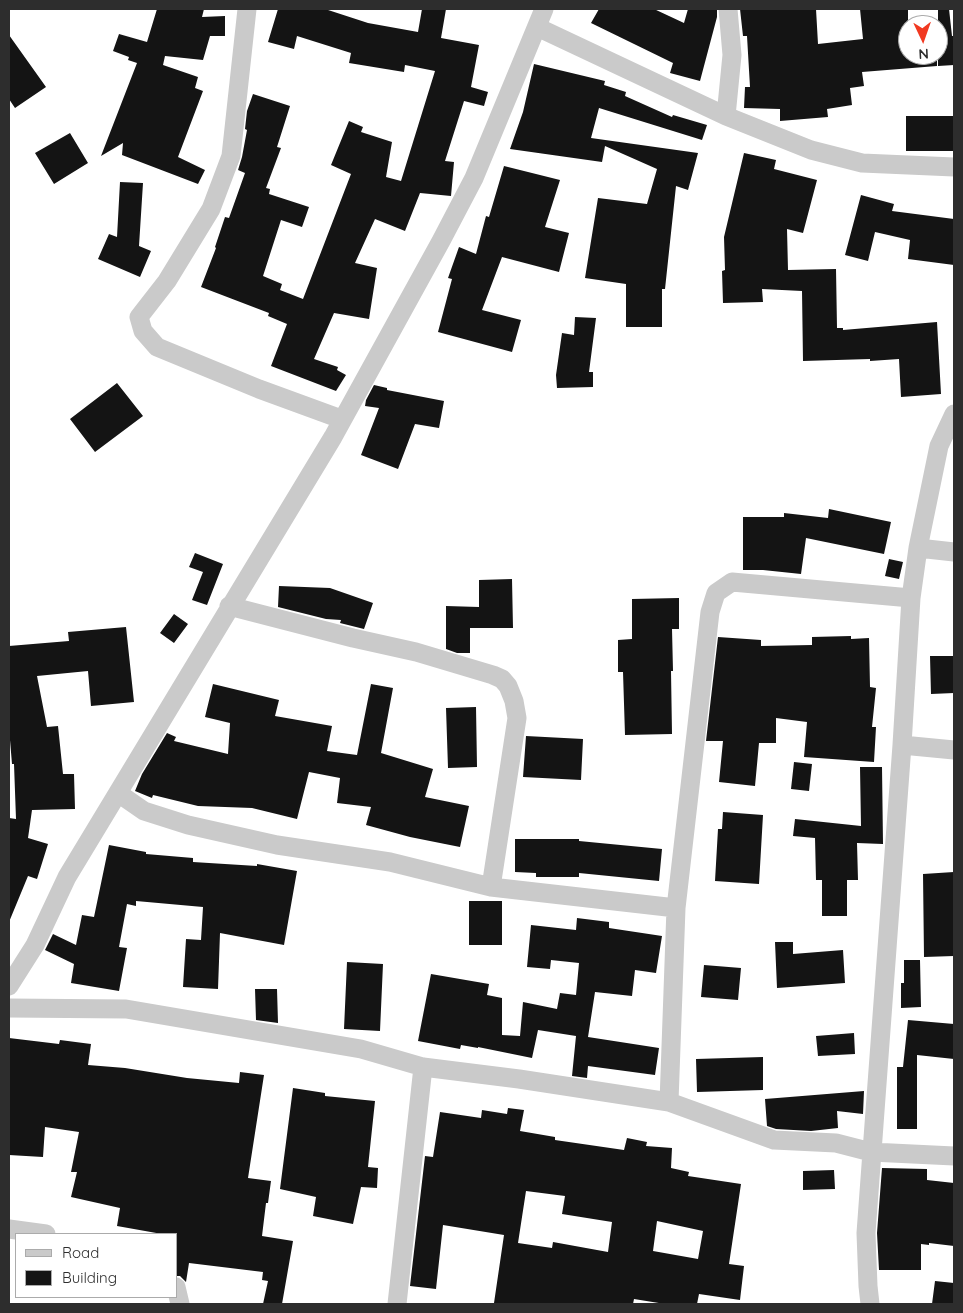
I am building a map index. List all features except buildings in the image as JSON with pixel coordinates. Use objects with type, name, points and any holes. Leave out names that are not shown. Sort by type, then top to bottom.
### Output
[{"type":"street","points":[[248,9],[231,156],[211,209],[167,281],[139,317],[140,323],[157,347],[341,420]]},
{"type":"street","points":[[9,986],[35,945],[66,877],[333,437],[442,241],[474,178],[544,9]]},
{"type":"street","points":[[726,116],[732,55],[728,9]]},
{"type":"street","points":[[537,27],[726,116],[811,150],[862,162],[954,167]]},
{"type":"street","points":[[870,1304],[866,1233],[911,598],[918,548],[939,446],[954,414]]},
{"type":"street","points":[[918,548],[954,552]]},
{"type":"street","points":[[669,1102],[676,908],[710,612],[716,592],[732,582],[911,598]]},
{"type":"street","points":[[229,606],[416,652],[502,679],[508,686],[514,701],[517,718],[491,887]]},
{"type":"street","points":[[902,745],[954,750]]},
{"type":"street","points":[[118,792],[144,810],[188,825],[277,844],[390,862],[491,887],[676,908]]},
{"type":"street","points":[[9,1008],[126,1009],[360,1048],[423,1068],[519,1079],[669,1102],[774,1140],[836,1143],[871,1152],[954,1156]]},
{"type":"street","points":[[398,1304],[423,1068]]},
{"type":"street","points":[[9,1229],[39,1233]]}]
